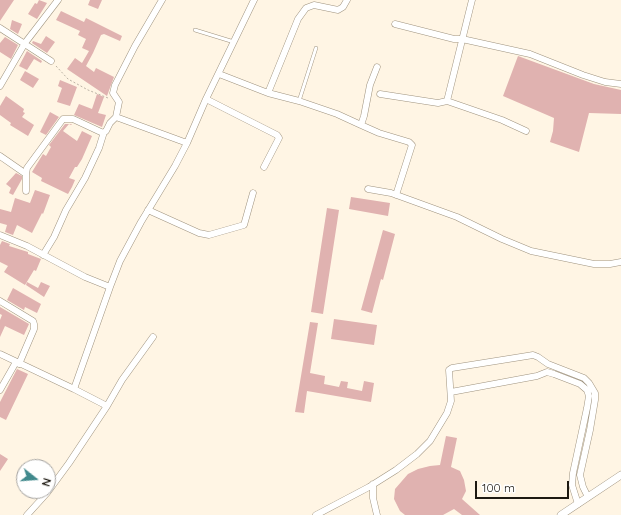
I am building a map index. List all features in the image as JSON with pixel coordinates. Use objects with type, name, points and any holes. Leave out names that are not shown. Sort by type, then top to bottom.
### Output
[{"type":"street","points":[[0,86],[25,43],[58,0]]},
{"type":"street","points":[[44,254],[54,237],[66,210],[88,172],[99,148],[104,132],[113,119],[116,118],[119,102],[113,93],[115,85],[146,26],[162,0]]},
{"type":"street","points":[[74,389],[120,261],[187,143],[206,99],[254,0]]},
{"type":"street","points":[[268,93],[295,26],[306,8],[314,5],[338,10],[343,7],[347,0]]},
{"type":"street","points":[[447,100],[471,0]]},
{"type":"street","points":[[395,24],[454,39],[462,39],[530,54],[583,75],[605,82],[621,84]]},
{"type":"street","points":[[0,28],[52,61]]},
{"type":"street","points":[[360,125],[364,116],[370,85],[377,67]]},
{"type":"street","points":[[219,74],[268,93],[300,101],[337,114],[379,133],[409,142],[412,145],[396,195]]},
{"type":"street","points":[[380,94],[438,103],[447,100],[502,120],[526,131]]},
{"type":"street","points":[[206,99],[277,135],[279,138],[264,167]]},
{"type":"street","points":[[116,118],[187,143]]},
{"type":"street","points":[[26,191],[27,168],[34,156],[63,119],[73,119],[101,133],[104,132]]},
{"type":"street","points":[[0,156],[26,174]]},
{"type":"street","points":[[368,189],[396,195],[457,217],[502,239],[531,251],[594,264],[621,262]]},
{"type":"street","points":[[148,210],[199,233],[209,235],[244,225],[253,193]]},
{"type":"street","points":[[0,236],[44,254],[85,277],[110,287]]},
{"type":"street","points":[[0,301],[33,321],[34,324],[34,329],[18,363],[0,390]]},
{"type":"street","points":[[27,515],[48,493],[152,336]]},
{"type":"street","points":[[0,354],[107,406]]},
{"type":"street","points":[[316,515],[363,490],[396,470],[417,454],[430,441],[447,413],[451,401],[449,370],[452,368],[533,355],[543,359],[548,364],[584,378],[595,393],[595,400],[580,475],[582,487],[588,497]]},
{"type":"street","points":[[450,392],[537,376],[547,372],[580,384],[587,390],[589,396],[573,473],[572,485],[578,504]]},
{"type":"street","points":[[561,515],[621,475]]},
{"type":"street","points":[[373,484],[373,498],[376,515]]},
{"type":"street","points":[[363,490],[373,498]]},
{"type":"lane","points":[[196,30],[234,42]]},
{"type":"lane","points":[[300,101],[316,48]]},
{"type":"path","points":[[52,61],[68,79],[81,87],[108,98],[115,98]]},
{"type":"building","points":[[0,0],[14,0],[0,21]]},
{"type":"building","points":[[39,0],[47,3],[37,19],[28,14],[35,3],[37,4]]},
{"type":"building","points":[[90,0],[102,0],[98,9],[88,5]]},
{"type":"building","points":[[61,11],[84,22],[86,18],[122,36],[120,41],[104,34],[101,35],[86,66],[94,72],[96,68],[114,77],[107,96],[67,69],[75,58],[82,63],[89,51],[82,48],[86,39],[78,35],[80,31],[56,20]]},
{"type":"building","points":[[12,20],[22,24],[18,34],[10,29]]},
{"type":"building","points":[[46,36],[55,42],[47,53],[32,43],[33,41],[41,44]]},
{"type":"building","points":[[5,37],[18,45],[11,59],[0,52],[0,43]]},
{"type":"building","points":[[27,51],[42,61],[41,63],[34,59],[27,70],[19,66]]},
{"type":"building","points":[[518,56],[594,84],[621,90],[621,114],[589,113],[579,152],[550,142],[554,118],[503,96]]},
{"type":"building","points":[[25,71],[39,79],[33,88],[20,80]]},
{"type":"building","points":[[60,80],[77,87],[70,106],[57,102],[62,88],[58,86]]},
{"type":"building","points":[[97,94],[104,97],[98,113],[106,115],[102,127],[74,115],[79,104],[92,109]]},
{"type":"building","points":[[6,96],[24,109],[23,112],[25,113],[22,117],[34,125],[28,136],[10,125],[11,123],[0,115],[0,106]]},
{"type":"building","points":[[50,112],[59,117],[46,135],[40,132]]},
{"type":"building","points":[[65,124],[69,124],[63,131],[77,141],[82,131],[92,136],[82,159],[77,167],[75,167],[69,178],[75,180],[68,194],[41,181],[42,178],[32,172],[43,154],[46,156],[51,147],[49,145]]},
{"type":"building","points":[[16,173],[22,176],[22,179],[13,195],[9,193],[11,188],[6,184]]},
{"type":"building","points":[[35,190],[50,195],[43,214],[42,213],[32,233],[17,225],[13,235],[5,232],[7,225],[0,223],[0,209],[11,212],[15,198],[30,203]]},
{"type":"building","points":[[351,197],[390,203],[388,216],[349,209]]},
{"type":"building","points":[[327,208],[339,210],[323,314],[311,312]]},
{"type":"building","points":[[383,230],[395,234],[383,280],[381,279],[372,313],[361,310]]},
{"type":"building","points":[[2,241],[10,244],[9,246],[28,252],[28,254],[41,259],[36,271],[34,270],[25,285],[4,272],[8,266],[0,262],[0,245]]},
{"type":"building","points":[[27,282],[38,288],[41,282],[50,286],[44,297],[26,285]]},
{"type":"building","points":[[13,288],[41,304],[37,313],[25,307],[24,310],[7,300]]},
{"type":"building","points":[[0,307],[29,324],[24,335],[5,326],[0,337],[0,320],[2,315],[0,314]]},
{"type":"building","points":[[334,319],[377,325],[374,345],[331,339]]},
{"type":"building","points":[[310,322],[318,323],[310,373],[325,376],[324,384],[339,387],[341,381],[348,382],[347,388],[362,391],[364,381],[374,383],[371,402],[307,391],[304,413],[295,412]]},
{"type":"building","points":[[17,369],[28,374],[6,420],[0,417],[0,402]]},
{"type":"building","points":[[446,436],[457,438],[451,467],[460,471],[464,480],[466,491],[462,499],[480,515],[462,515],[454,509],[443,515],[405,515],[400,511],[394,499],[395,489],[408,474],[418,469],[440,465]]},
{"type":"building","points":[[0,454],[8,459],[0,471]]}]
